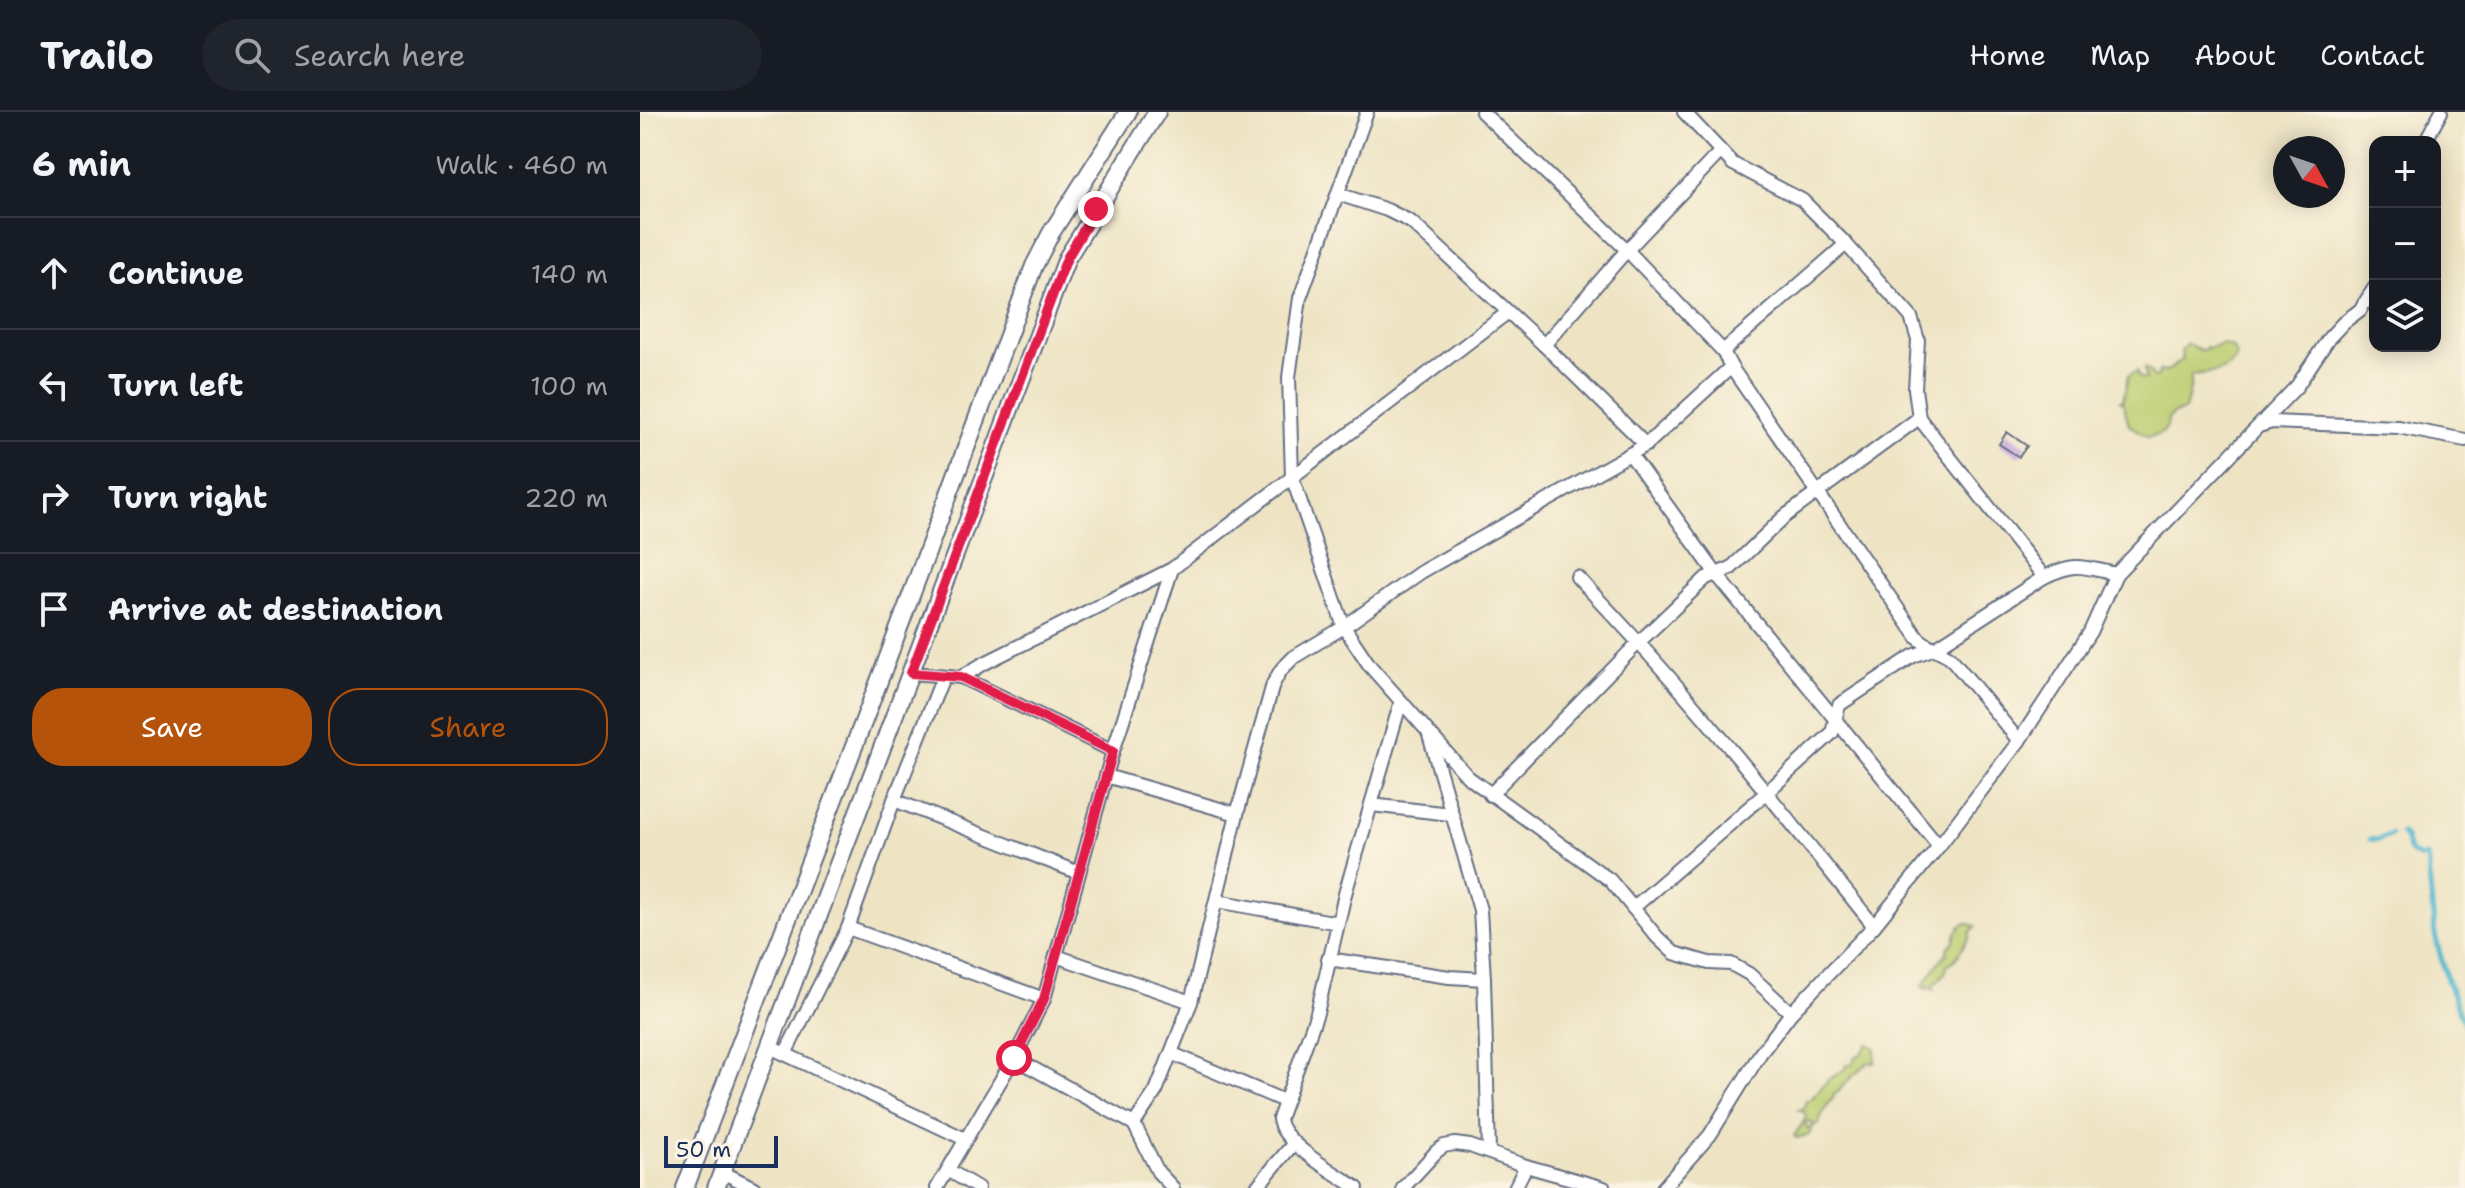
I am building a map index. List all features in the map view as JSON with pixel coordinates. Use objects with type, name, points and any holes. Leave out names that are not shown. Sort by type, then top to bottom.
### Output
[{"type":"street","points":[[685,1188],[1034,266],[1051,233],[1128,112]]},
{"type":"street","points":[[754,1188],[719,1180],[778,1050],[911,673],[1067,258],[1157,112]]},
{"type":"street","points":[[1367,112],[1300,298],[1289,377],[1292,477],[1344,627],[1370,666],[1468,777],[1610,880],[1674,953],[1709,963],[1731,964],[1749,974],[1791,1013]]},
{"type":"street","points":[[1482,112],[1627,250],[1723,351],[1918,638],[1928,647],[1950,657],[2019,741]]},
{"type":"street","points":[[1684,112],[1733,164],[1802,200],[1911,317],[1918,340],[1915,389],[1919,418],[2044,577]]},
{"type":"street","points":[[2428,136],[2441,112]]},
{"type":"street","points":[[1544,345],[1627,250],[1720,152]]},
{"type":"street","points":[[1338,194],[1387,210],[1411,222],[1646,445]]},
{"type":"street","points":[[1723,351],[1846,244]]},
{"type":"street","points":[[1663,1188],[1710,1135],[1760,1054],[1791,1013],[1874,926],[2019,741],[2090,632],[2116,574],[2297,386],[2329,338],[2369,299]]},
{"type":"street","points":[[961,677],[1172,569],[1507,313]]},
{"type":"street","points":[[1134,1124],[1156,1091],[1191,1002],[1237,814],[1273,684],[1281,670],[1294,657],[1344,627],[1421,572],[1646,445],[1731,367]]},
{"type":"street","points":[[1490,795],[1706,578],[1731,568],[1784,517],[1919,418]]},
{"type":"street","points":[[2260,426],[2272,422],[2398,427],[2465,440]]},
{"type":"street","points":[[1630,454],[1717,575],[1939,846]]},
{"type":"street","points":[[963,458],[988,468]]},
{"type":"street","points":[[1633,908],[1832,733],[1839,705],[1913,656],[1935,648],[2044,577],[2075,565],[2116,574]]},
{"type":"street","points":[[937,1188],[1014,1058],[1044,999],[1113,751],[1172,569]]},
{"type":"street","points":[[1577,577],[1767,792],[1874,926]]},
{"type":"street","points":[[911,673],[961,677],[1113,751]]},
{"type":"street","points":[[778,1050],[848,928],[943,677]]},
{"type":"street","points":[[1357,1188],[1294,1143],[1280,1128],[1279,1119],[1317,1013],[1328,959],[1401,701]]},
{"type":"street","points":[[1428,732],[1480,910],[1489,1152]]},
{"type":"street","points":[[1106,776],[1237,814]]},
{"type":"street","points":[[894,800],[1079,873]]},
{"type":"street","points":[[1371,805],[1450,814]]},
{"type":"street","points":[[1217,901],[1338,923]]},
{"type":"street","points":[[848,928],[1044,999]]},
{"type":"street","points":[[1056,956],[1191,1002]]},
{"type":"street","points":[[1328,959],[1449,977],[1484,979]]},
{"type":"street","points":[[778,1050],[965,1139]]},
{"type":"street","points":[[1173,1054],[1284,1101]]},
{"type":"street","points":[[1014,1058],[1134,1124],[1158,1172],[1173,1188]]},
{"type":"street","points":[[1256,1188],[1294,1143]]},
{"type":"street","points":[[1403,1188],[1444,1146],[1470,1146],[1604,1188]]},
{"type":"street","points":[[1515,1188],[1526,1166]]},
{"type":"street","points":[[948,1170],[978,1188]]},
{"type":"green space","points":[[2187,344],[2203,351],[2206,347],[2222,344],[2232,347],[2237,356],[2234,362],[2217,372],[2191,375],[2185,410],[2168,419],[2167,427],[2162,432],[2148,437],[2129,425],[2120,401],[2123,400],[2128,376],[2137,371],[2138,377],[2146,379],[2144,368],[2154,378],[2158,377],[2159,371],[2166,372],[2183,359],[2181,350]]},
{"type":"green space","points":[[1966,923],[1976,926],[1957,957],[1933,985],[1934,990],[1927,986],[1927,989],[1923,988],[1947,953],[1959,927]]},
{"type":"green space","points":[[1868,1044],[1875,1048],[1875,1063],[1869,1062],[1835,1093],[1818,1124],[1813,1125],[1811,1121],[1805,1123],[1807,1129],[1813,1127],[1809,1135],[1794,1136],[1806,1118],[1804,1112],[1799,1110],[1803,1109],[1806,1101],[1845,1069],[1846,1064],[1852,1065],[1855,1057]]},
{"type":"building","points":[[2007,432],[2027,446],[2019,457],[1999,444]]},
{"type":"waterway","points":[[2401,833],[2409,851],[2420,858],[2427,856],[2435,935],[2447,980],[2465,1026]]},
{"type":"waterway","points":[[2370,839],[2378,840],[2391,834]]},
{"type":"route","points":[[1014,1058],[1044,999],[1113,751],[961,677],[911,673],[1067,258],[1096,209]]}]
